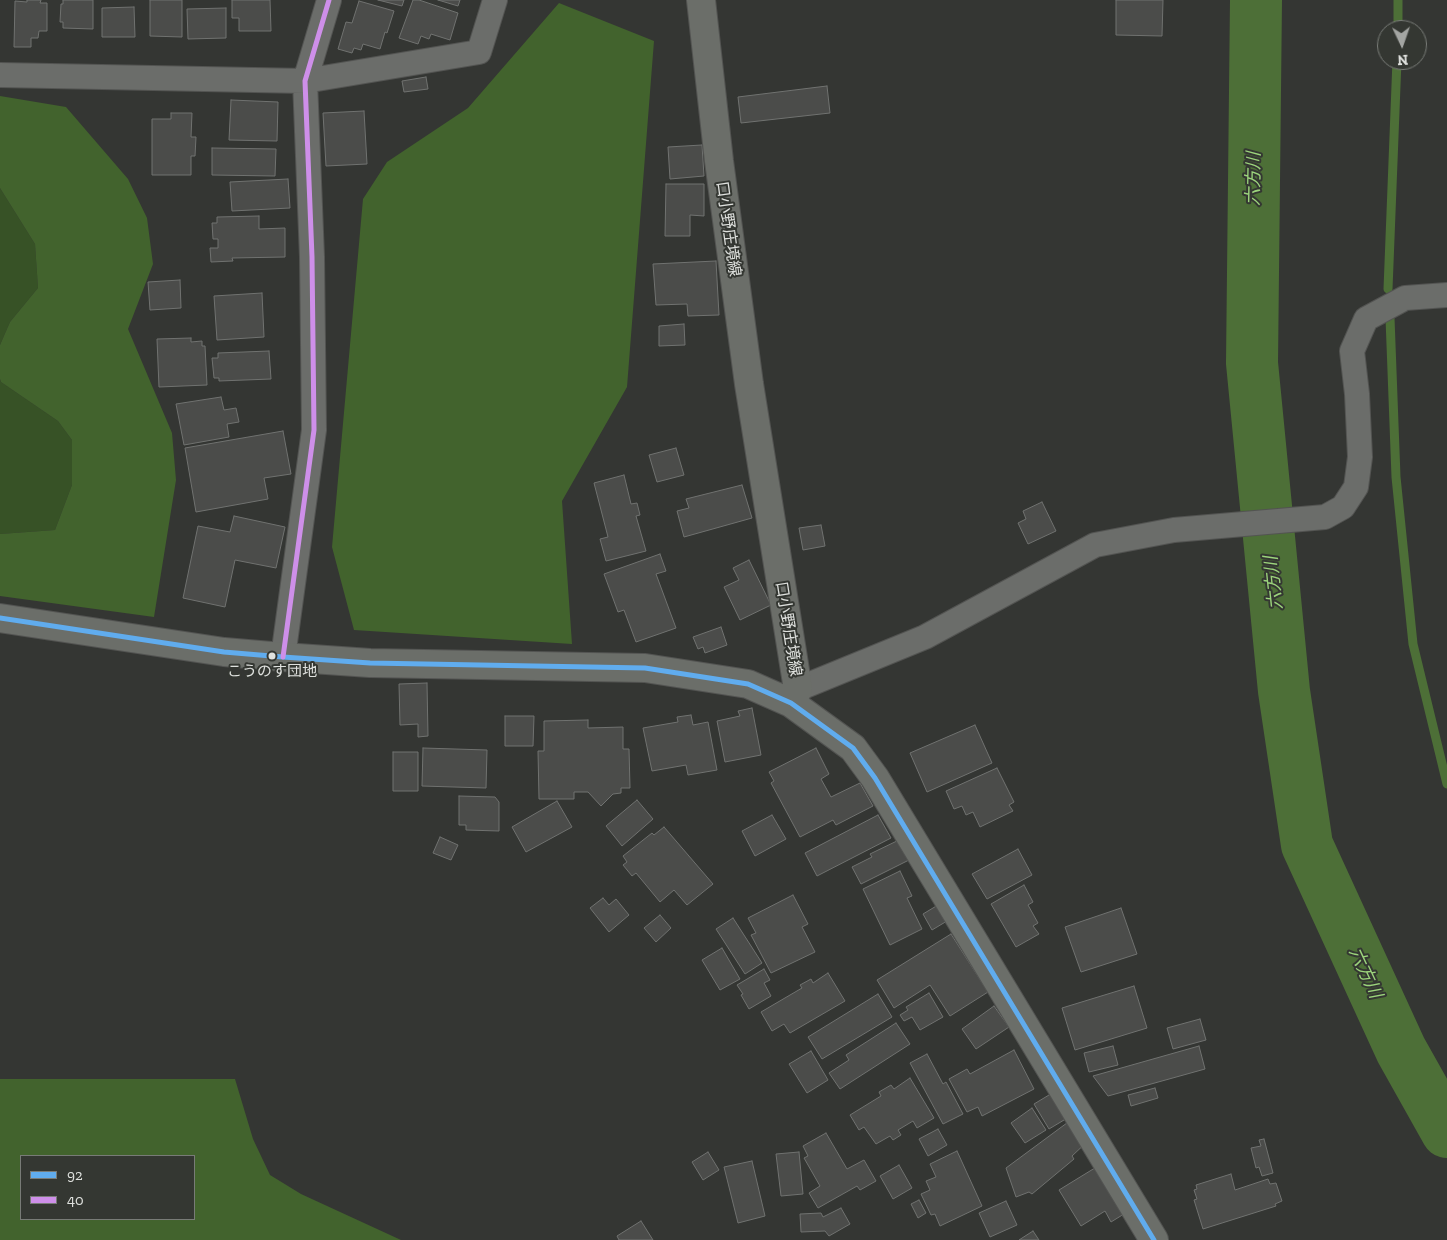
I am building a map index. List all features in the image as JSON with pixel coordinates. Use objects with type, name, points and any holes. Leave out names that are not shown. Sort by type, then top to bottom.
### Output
[{"type":"main road","name":"口小野庄境線","points":[[0,618],[224,652],[283,657],[370,663],[645,668],[748,684],[794,696],[719,161],[701,0]]},
{"type":"main road","points":[[794,696],[853,748],[875,778],[1154,1240]]},
{"type":"street","points":[[283,657],[314,430],[312,257],[305,81],[328,0]]},
{"type":"street","points":[[0,74],[305,81],[479,52],[495,0]]},
{"type":"street","points":[[794,696],[925,637],[1095,546],[1174,530],[1325,517],[1343,508],[1356,487],[1360,457],[1358,394],[1352,351],[1366,319],[1405,298],[1447,295]]},
{"type":"green space","points":[[559,3],[654,41],[627,387],[562,501],[572,644],[354,630],[332,547],[363,199],[387,162],[468,108]]},
{"type":"green space","points":[[0,96],[66,107],[128,179],[147,218],[153,264],[128,329],[172,433],[176,480],[154,617],[0,596],[0,534],[55,530],[72,485],[72,440],[58,421],[1,382],[0,379],[0,345],[10,322],[38,288],[35,244],[0,188]]},
{"type":"green space","points":[[0,188],[35,244],[38,288],[10,322],[0,345]]},
{"type":"green space","points":[[0,379],[1,382],[58,421],[72,440],[72,485],[55,530],[0,534]]},
{"type":"green space","points":[[0,1079],[235,1079],[253,1139],[270,1175],[301,1194],[401,1240],[0,1240]]},
{"type":"building","points":[[27,0],[41,0],[40,3],[47,3],[47,31],[39,31],[38,38],[31,38],[31,47],[14,47],[15,1],[27,2]]},
{"type":"building","points":[[63,0],[93,0],[93,29],[63,28],[63,22],[60,22]]},
{"type":"building","points":[[150,0],[182,0],[182,37],[150,36]]},
{"type":"building","points":[[232,0],[270,0],[271,31],[239,31],[239,18],[232,18]]},
{"type":"building","points":[[378,0],[404,0],[402,6]]},
{"type":"building","points":[[413,0],[419,0],[458,13],[450,40],[431,34],[429,39],[421,36],[418,44],[399,38]]},
{"type":"building","points":[[438,0],[460,0],[458,6]]},
{"type":"building","points":[[1116,0],[1163,0],[1162,36],[1116,35]]},
{"type":"building","points":[[359,1],[394,11],[380,49],[363,44],[361,50],[354,48],[352,53],[338,49],[346,22],[352,23]]},
{"type":"building","points":[[134,7],[135,37],[102,37],[102,8]]},
{"type":"building","points":[[226,8],[226,38],[188,39],[187,9]]},
{"type":"building","points":[[426,77],[428,89],[404,92],[402,81]]},
{"type":"building","points":[[827,86],[830,113],[741,123],[738,97]]},
{"type":"building","points":[[231,100],[278,102],[277,141],[229,140]]},
{"type":"building","points":[[364,111],[367,164],[326,166],[323,113]]},
{"type":"building","points":[[171,113],[192,113],[191,137],[196,137],[195,156],[191,156],[191,175],[152,175],[152,119],[171,119]]},
{"type":"building","points":[[702,145],[704,176],[670,179],[668,147]]},
{"type":"building","points":[[212,148],[276,149],[275,176],[212,175]]},
{"type":"building","points":[[288,179],[290,208],[232,211],[230,182]]},
{"type":"building","points":[[666,184],[704,184],[704,216],[690,215],[690,236],[665,236]]},
{"type":"building","points":[[259,216],[259,229],[285,228],[285,257],[232,258],[233,261],[211,262],[210,248],[218,248],[218,239],[213,239],[212,223],[217,223],[217,217]]},
{"type":"building","points":[[716,261],[719,315],[688,316],[687,304],[656,305],[653,264]]},
{"type":"building","points":[[180,280],[181,308],[150,310],[148,282]]},
{"type":"building","points":[[262,293],[264,337],[217,340],[214,296]]},
{"type":"building","points":[[684,324],[685,345],[659,346],[659,326]]},
{"type":"building","points":[[191,338],[191,342],[202,341],[202,346],[205,346],[207,385],[159,387],[157,339]]},
{"type":"building","points":[[269,351],[271,379],[219,381],[219,378],[214,378],[212,358],[218,358],[218,353]]},
{"type":"building","points":[[221,397],[224,410],[236,408],[239,422],[227,424],[229,437],[184,445],[176,404]]},
{"type":"building","points":[[283,431],[291,474],[264,478],[268,499],[196,512],[185,448]]},
{"type":"building","points":[[676,448],[684,475],[657,482],[649,455]]},
{"type":"building","points":[[624,475],[631,504],[637,503],[640,515],[636,516],[646,551],[606,561],[600,539],[608,537],[594,483]]},
{"type":"building","points":[[742,485],[752,518],[684,537],[677,511],[689,508],[686,499]]},
{"type":"building","points":[[1042,502],[1056,531],[1028,544],[1018,523],[1026,519],[1023,511]]},
{"type":"building","points":[[234,516],[285,527],[276,568],[235,560],[225,607],[183,598],[198,526],[230,532]]},
{"type":"building","points":[[821,525],[825,546],[803,550],[799,528]]},
{"type":"building","points":[[660,554],[666,571],[656,574],[676,628],[636,642],[624,610],[618,612],[604,574]]},
{"type":"building","points":[[749,560],[771,605],[740,620],[724,587],[739,580],[733,568]]},
{"type":"building","points":[[721,627],[727,645],[705,653],[703,647],[698,649],[693,637]]},
{"type":"building","points":[[427,683],[428,736],[418,737],[418,724],[400,725],[399,684]]},
{"type":"building","points":[[752,708],[761,755],[725,762],[717,721],[740,716],[738,711]]},
{"type":"building","points":[[691,715],[693,725],[708,722],[717,770],[688,775],[686,765],[652,771],[643,728],[678,722],[677,717]]},
{"type":"building","points":[[505,716],[534,716],[533,746],[505,746]]},
{"type":"building","points":[[588,720],[588,728],[623,727],[623,749],[629,749],[630,788],[621,788],[621,793],[613,794],[601,806],[588,792],[574,792],[574,799],[539,799],[538,751],[544,751],[544,721]]},
{"type":"building","points":[[975,725],[992,763],[927,792],[910,753]]},
{"type":"building","points":[[423,748],[487,750],[486,788],[422,786]]},
{"type":"building","points":[[816,748],[829,774],[821,779],[831,797],[860,783],[873,806],[836,825],[833,820],[800,837],[771,783],[774,781],[769,772]]},
{"type":"building","points":[[393,752],[418,752],[418,791],[393,791]]},
{"type":"building","points":[[997,768],[1014,802],[1009,805],[1013,811],[980,827],[973,812],[966,815],[962,806],[954,809],[946,791]]},
{"type":"building","points":[[459,796],[495,797],[499,802],[499,831],[466,830],[466,825],[459,825]]},
{"type":"building","points":[[637,800],[653,819],[622,846],[606,826]]},
{"type":"building","points":[[557,801],[572,827],[526,852],[512,827]]},
{"type":"building","points":[[772,815],[786,839],[755,856],[742,831]]},
{"type":"building","points":[[878,815],[891,838],[817,876],[805,853]]},
{"type":"building","points":[[664,827],[713,884],[687,905],[674,890],[660,902],[636,873],[632,876],[623,865],[627,862],[623,856],[652,833],[654,835]]},
{"type":"building","points":[[440,837],[458,845],[451,860],[433,853]]},
{"type":"building","points":[[901,839],[911,859],[861,884],[852,867],[872,857],[870,854]]},
{"type":"building","points":[[1018,849],[1032,875],[987,899],[972,874]]},
{"type":"building","points":[[900,871],[912,896],[907,898],[922,929],[890,945],[863,889]]},
{"type":"building","points":[[1024,885],[1033,902],[1028,905],[1038,923],[1033,926],[1039,934],[1016,947],[991,904]]},
{"type":"building","points":[[793,895],[808,924],[802,927],[815,952],[771,973],[751,935],[756,933],[748,918]]},
{"type":"building","points":[[603,898],[609,905],[616,899],[629,915],[609,932],[590,908]]},
{"type":"building","points":[[943,902],[952,918],[932,930],[923,914]]},
{"type":"building","points":[[1121,908],[1137,954],[1081,972],[1065,927]]},
{"type":"building","points":[[660,915],[671,928],[656,942],[644,928]]},
{"type":"building","points":[[733,918],[762,963],[745,974],[716,929]]},
{"type":"building","points":[[951,934],[988,992],[950,1016],[930,985],[894,1008],[877,980]]},
{"type":"building","points":[[722,948],[740,979],[720,990],[702,960]]},
{"type":"building","points":[[764,969],[770,980],[764,983],[771,996],[749,1009],[737,985]]},
{"type":"building","points":[[828,973],[845,1001],[790,1033],[784,1024],[772,1031],[761,1012],[802,988],[800,985],[811,979],[813,983]]},
{"type":"building","points":[[1134,986],[1147,1028],[1075,1050],[1062,1008]]},
{"type":"building","points":[[929,993],[943,1017],[920,1030],[912,1017],[904,1021],[900,1015],[908,1010],[906,1007]]},
{"type":"building","points":[[878,994],[892,1017],[822,1059],[808,1037]]},
{"type":"building","points":[[994,1006],[1009,1027],[976,1049],[962,1029]]},
{"type":"building","points":[[1200,1019],[1206,1040],[1173,1049],[1167,1028]]},
{"type":"building","points":[[896,1023],[910,1044],[840,1089],[829,1073],[849,1060],[846,1055]]},
{"type":"building","points":[[1113,1046],[1118,1065],[1089,1072],[1084,1053]]},
{"type":"building","points":[[1199,1046],[1205,1069],[1108,1096],[1093,1076]]},
{"type":"building","points":[[1014,1050],[1034,1089],[982,1116],[978,1107],[967,1112],[949,1079],[967,1069],[970,1074]]},
{"type":"building","points":[[811,1051],[828,1080],[807,1093],[789,1064]]},
{"type":"building","points":[[927,1054],[943,1084],[946,1082],[963,1114],[943,1124],[910,1063]]},
{"type":"building","points":[[910,1078],[934,1118],[917,1128],[913,1121],[898,1130],[901,1135],[893,1140],[890,1136],[876,1144],[864,1127],[859,1130],[850,1115],[881,1096],[879,1092],[891,1085],[894,1089]]},
{"type":"building","points":[[1155,1088],[1158,1098],[1131,1106],[1128,1095]]},
{"type":"building","points":[[1054,1092],[1069,1117],[1049,1129],[1034,1104]]},
{"type":"building","points":[[1032,1108],[1046,1130],[1025,1143],[1011,1123]]},
{"type":"building","points":[[1075,1117],[1090,1139],[1072,1156],[1074,1159],[1032,1194],[1029,1192],[1016,1197],[1006,1168]]},
{"type":"building","points":[[938,1129],[947,1145],[928,1156],[919,1139]]},
{"type":"building","points":[[826,1133],[847,1169],[864,1160],[876,1181],[860,1190],[857,1186],[818,1208],[809,1193],[820,1186],[804,1158],[808,1156],[803,1146]]},
{"type":"building","points":[[1264,1139],[1273,1173],[1262,1176],[1259,1167],[1256,1168],[1251,1148],[1261,1146],[1259,1140]]},
{"type":"building","points":[[957,1151],[982,1206],[940,1226],[935,1214],[931,1215],[921,1194],[930,1190],[926,1181],[936,1177],[930,1164]]},
{"type":"building","points":[[708,1152],[719,1170],[703,1180],[692,1162]]},
{"type":"building","points":[[799,1152],[803,1194],[781,1196],[776,1154]]},
{"type":"building","points":[[752,1161],[765,1216],[738,1223],[724,1167]]},
{"type":"building","points":[[1103,1163],[1132,1209],[1111,1222],[1105,1211],[1081,1226],[1059,1190]]},
{"type":"building","points":[[899,1165],[912,1188],[893,1199],[880,1176]]},
{"type":"building","points":[[1231,1174],[1235,1190],[1268,1179],[1270,1184],[1276,1183],[1282,1201],[1275,1204],[1276,1206],[1203,1229],[1194,1200],[1197,1199],[1194,1190],[1197,1189],[1196,1185]]},
{"type":"building","points":[[919,1200],[926,1213],[918,1218],[911,1204]]},
{"type":"building","points":[[1006,1201],[1017,1225],[990,1237],[979,1213]]},
{"type":"building","points":[[841,1208],[850,1224],[829,1236],[825,1231],[801,1232],[800,1214],[821,1213],[823,1217]]},
{"type":"building","points":[[641,1221],[653,1240],[619,1240],[617,1236]]},
{"type":"building","points":[[1033,1231],[1039,1240],[1019,1240]]},
{"type":"waterway","name":"六方川","points":[[1256,0],[1252,363],[1284,691],[1307,845],[1401,1050],[1447,1132]]},
{"type":"waterway","points":[[1398,0],[1398,20]]},
{"type":"waterway","points":[[1388,289],[1397,70]]},
{"type":"waterway","points":[[1390,318],[1396,477],[1413,644],[1447,784]]},
{"type":"transit line","name":"40","points":[[283,657],[314,430],[312,257],[305,81],[329,0]]},
{"type":"transit line","name":"92","points":[[0,618],[224,652],[283,657],[370,663],[645,668],[748,684],[791,703],[853,748],[875,778],[1154,1240]]},
{"type":"place","name":"こうのす団地","points":[[272,656]]}]
